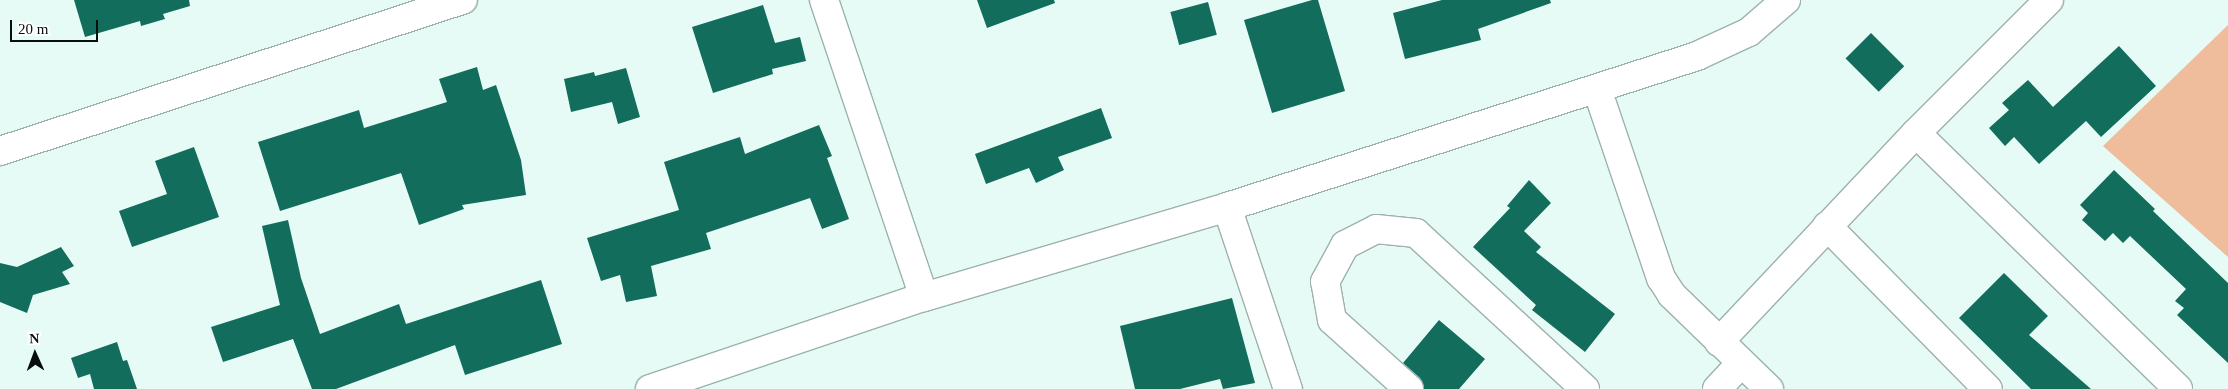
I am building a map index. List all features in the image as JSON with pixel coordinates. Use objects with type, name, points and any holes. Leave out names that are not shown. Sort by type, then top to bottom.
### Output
[{"type":"street","points":[[0,150],[464,0]]},
{"type":"street","points":[[824,0],[924,296]]},
{"type":"street","points":[[650,389],[924,296],[1228,207],[1697,56],[1749,32],[1786,0]]},
{"type":"street","points":[[1719,342],[1916,133],[2049,0]]},
{"type":"street","points":[[1597,89],[1661,278],[1672,294],[1769,389]]},
{"type":"street","points":[[1916,133],[2178,389]]},
{"type":"street","points":[[1228,207],[1288,389]]},
{"type":"street","points":[[1827,226],[1988,389]]},
{"type":"street","points":[[1409,389],[1332,320],[1325,282],[1345,245],[1376,229],[1416,233],[1585,389]]},
{"type":"street","points":[[1717,389],[1740,362]]},
{"type":"shaded area","points":[[2228,25],[2228,257],[2103,146]]},
{"type":"building","points":[[74,0],[189,0],[190,6],[163,14],[165,19],[141,26],[140,21],[85,37]]},
{"type":"building","points":[[977,0],[1054,0],[1055,3],[987,28]]},
{"type":"building","points":[[1312,0],[1318,0],[1345,91],[1272,113],[1244,20]]},
{"type":"building","points":[[1442,0],[1550,0],[1551,3],[1478,29],[1481,40],[1405,59],[1393,13]]},
{"type":"building","points":[[1208,2],[1217,35],[1179,45],[1170,12]]},
{"type":"building","points":[[763,5],[775,43],[800,37],[806,61],[772,69],[773,74],[713,93],[692,27]]},
{"type":"building","points":[[1871,33],[1904,66],[1879,92],[1846,58]]},
{"type":"building","points":[[2119,46],[2156,86],[2101,137],[2086,121],[2039,164],[2014,137],[2005,146],[1989,128],[2009,110],[2002,103],[2028,80],[2053,107]]},
{"type":"building","points":[[477,67],[483,90],[496,85],[521,160],[526,195],[462,205],[464,209],[419,225],[401,173],[280,211],[258,142],[359,110],[364,128],[447,102],[439,79]]},
{"type":"building","points":[[626,68],[640,117],[618,124],[612,102],[571,112],[564,79],[594,72],[595,76]]},
{"type":"building","points":[[1101,108],[1112,138],[1058,157],[1064,170],[1036,183],[1029,168],[986,184],[975,154]]},
{"type":"building","points":[[819,125],[832,156],[827,158],[849,219],[822,229],[810,198],[706,233],[711,249],[651,266],[657,296],[626,302],[620,275],[601,281],[587,238],[679,210],[664,162],[740,137],[745,154]]},
{"type":"building","points":[[194,147],[219,217],[132,247],[119,211],[167,194],[155,161]]},
{"type":"building","points":[[2114,170],[2155,209],[2153,211],[2228,283],[2228,363],[2177,315],[2184,308],[2175,301],[2186,289],[2130,236],[2123,243],[2113,233],[2105,241],[2082,220],[2088,213],[2080,205]]},
{"type":"building","points":[[1529,180],[1551,203],[1524,231],[1541,247],[1536,252],[1615,314],[1585,352],[1532,310],[1536,305],[1473,247],[1510,208],[1507,206]]},
{"type":"building","points":[[288,220],[301,278],[320,334],[399,304],[406,324],[541,280],[562,344],[465,375],[455,345],[336,389],[312,389],[293,339],[223,362],[211,327],[280,305],[262,226]]},
{"type":"building","points":[[61,247],[74,266],[62,272],[70,284],[33,295],[27,313],[0,302],[0,263],[17,267]]},
{"type":"building","points":[[2004,273],[2048,316],[2029,335],[2091,389],[2031,389],[1959,318]]},
{"type":"building","points":[[1232,298],[1255,383],[1223,389],[1220,379],[1180,389],[1135,389],[1120,326]]},
{"type":"building","points":[[1439,320],[1485,359],[1459,389],[1424,389],[1420,378],[1403,363]]},
{"type":"building","points":[[117,342],[123,361],[127,360],[137,389],[94,389],[90,374],[78,378],[71,358]]}]
